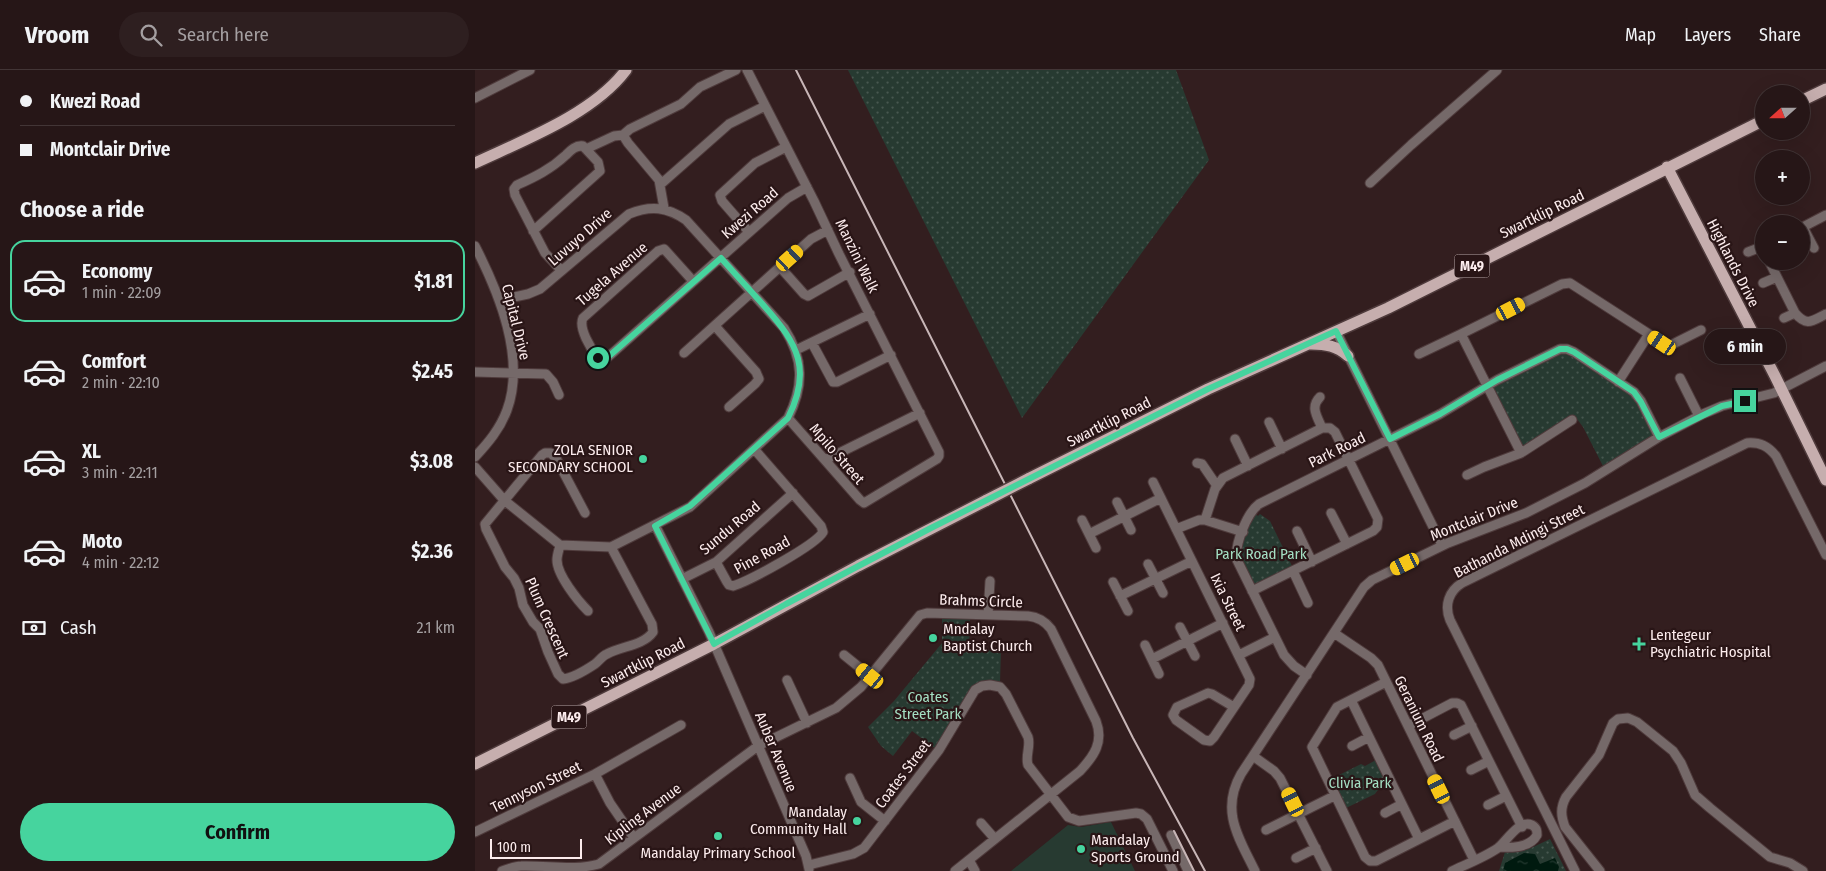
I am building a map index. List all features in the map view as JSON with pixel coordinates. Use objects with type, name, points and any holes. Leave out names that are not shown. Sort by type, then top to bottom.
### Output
[{"type":"main road","points":[[475,163],[579,111],[600,96],[626,70]]},
{"type":"main road","points":[[1810,97],[1826,89]]},
{"type":"main road","name":"Swartklip Road","points":[[475,764],[714,644],[858,566],[1208,389],[1388,308],[1755,124]]},
{"type":"main road","name":"Highlands Drive","points":[[1667,167],[1826,480]]},
{"type":"main road","points":[[1308,344],[1328,344],[1340,349],[1349,356]]},
{"type":"street","points":[[475,98],[530,70]]},
{"type":"street","points":[[561,270],[545,253],[515,195],[515,187],[550,169],[574,148],[583,147],[623,134],[684,102],[700,87],[736,70]]},
{"type":"street","name":"Manzini Walk","points":[[747,70],[939,452],[937,460],[868,501]]},
{"type":"street","points":[[1370,183],[1497,70]]},
{"type":"street","points":[[661,184],[729,124],[765,106]]},
{"type":"street","points":[[475,468],[504,500],[561,545],[611,547],[655,526],[690,506],[755,450],[788,418],[793,407],[800,370],[796,350],[784,328],[686,220],[677,213],[664,208],[661,184],[623,134]]},
{"type":"street","points":[[533,231],[600,171],[600,166],[583,147]]},
{"type":"street","points":[[749,232],[722,201],[720,196],[755,163],[786,147]]},
{"type":"street","name":"Kwezi Road","points":[[601,359],[608,357],[788,198],[807,187]]},
{"type":"street","name":"Luvuyo Drive","points":[[500,300],[534,292],[545,285],[629,214],[648,208],[664,208]]},
{"type":"street","points":[[1810,223],[1826,215]]},
{"type":"street","points":[[684,353],[811,239],[828,230]]},
{"type":"street","points":[[1810,242],[1813,248]]},
{"type":"street","name":"Capital Drive","points":[[475,246],[500,300],[513,356],[514,372],[510,400],[500,426],[475,457]]},
{"type":"street","points":[[1748,252],[1755,250]]},
{"type":"street","name":"Tugela Avenue","points":[[601,359],[595,354],[581,321],[658,251],[666,251],[693,281]]},
{"type":"street","points":[[780,267],[808,296],[849,272]]},
{"type":"street","points":[[1774,270],[1795,313],[1801,320],[1805,322],[1826,314]]},
{"type":"street","points":[[1763,283],[1777,277]]},
{"type":"street","points":[[1419,354],[1568,282],[1662,343],[1671,345],[1701,330]]},
{"type":"street","points":[[1784,318],[1795,313]]},
{"type":"street","points":[[796,350],[870,314]]},
{"type":"street","points":[[715,326],[756,372],[759,378],[755,384],[729,407]]},
{"type":"street","points":[[1336,331],[1443,545]]},
{"type":"street","points":[[1461,334],[1521,453]]},
{"type":"street","points":[[1618,382],[1649,334]]},
{"type":"street","points":[[813,343],[833,382],[837,382],[891,355]]},
{"type":"street","name":"Park Road","points":[[1307,675],[1288,661],[1236,557],[1236,551],[1249,515],[1259,504],[1440,414],[1487,385],[1554,351],[1563,349],[1574,352],[1638,396],[1659,437]]},
{"type":"street","name":"Montclair Drive","points":[[1255,871],[1237,834],[1231,811],[1235,786],[1369,582],[1443,545],[1535,509],[1585,483],[1659,437],[1699,416],[1722,406],[1766,396],[1826,366]]},
{"type":"street","points":[[475,372],[546,374],[553,382],[559,395]]},
{"type":"street","points":[[1680,378],[1699,416]]},
{"type":"street","points":[[1320,397],[1315,403],[1314,408],[1322,428]]},
{"type":"street","points":[[825,460],[920,413]]},
{"type":"street","name":"Mpilo Street","points":[[788,418],[859,500],[864,503],[868,501]]},
{"type":"street","points":[[1467,475],[1521,453],[1572,420]]},
{"type":"street","points":[[1269,422],[1282,448]]},
{"type":"street","points":[[1205,520],[1217,486],[1223,478],[1322,428],[1330,428],[1335,432],[1379,521],[1375,530],[1253,591]]},
{"type":"street","points":[[1235,439],[1248,466]]},
{"type":"street","name":"Bathanda Mdingi Street","points":[[1575,871],[1450,620],[1447,606],[1449,597],[1455,589],[1462,583],[1747,443],[1761,443],[1771,449],[1776,456],[1826,555]]},
{"type":"street","points":[[755,450],[793,493]]},
{"type":"street","points":[[504,500],[542,455],[551,452],[585,513]]},
{"type":"street","points":[[1197,463],[1203,464],[1217,486]]},
{"type":"street","name":"Ixia Street","points":[[1153,482],[1239,655],[1250,682],[1234,707],[1214,738],[1208,741],[1176,720],[1173,715],[1177,707],[1207,693],[1234,707]]},
{"type":"street","name":"Pine Road","points":[[716,562],[729,585],[737,585],[779,563],[819,538],[823,532],[821,526],[793,493]]},
{"type":"street","name":"Sundu Road","points":[[682,579],[716,562],[793,493]]},
{"type":"street","points":[[1089,534],[1161,498]]},
{"type":"street","name":"Plum Crescent","points":[[504,500],[486,522],[486,529],[505,567],[517,583],[523,605],[540,629],[558,674],[563,679],[571,677],[607,654],[649,637],[653,632],[652,624],[611,547]]},
{"type":"street","points":[[1117,502],[1131,530]]},
{"type":"street","points":[[1331,513],[1347,544]]},
{"type":"street","points":[[1082,520],[1096,548]]},
{"type":"street","points":[[1176,529],[1199,520],[1205,520],[1243,532]]},
{"type":"street","name":"Auber Avenue","points":[[655,526],[714,644],[809,868]]},
{"type":"street","points":[[1297,531],[1312,562]]},
{"type":"street","points":[[561,545],[557,558],[558,566],[571,592],[588,611]]},
{"type":"street","points":[[1120,596],[1192,560]]},
{"type":"street","points":[[1148,564],[1163,593]]},
{"type":"street","points":[[1293,571],[1308,603]]},
{"type":"street","points":[[988,614],[990,581]]},
{"type":"street","points":[[1113,582],[1128,611]]},
{"type":"street","name":"Brahms Circle","points":[[758,746],[836,708],[857,691],[920,615],[927,613],[1032,616],[1046,624],[1051,629],[1098,725],[1099,744],[1093,756],[1080,771],[955,871]]},
{"type":"street","points":[[1152,659],[1223,623]]},
{"type":"street","points":[[1180,627],[1195,656]]},
{"type":"street","name":"Geranium Road","points":[[1334,633],[1374,660],[1474,860]]},
{"type":"street","points":[[1239,655],[1275,637]]},
{"type":"street","points":[[1145,645],[1159,674]]},
{"type":"street","points":[[844,655],[870,676]]},
{"type":"street","points":[[787,680],[807,723]]},
{"type":"street","points":[[1386,682],[1336,709],[1312,748],[1334,796],[1368,860],[1376,861],[1455,821]]},
{"type":"street","name":"Coates Street","points":[[809,868],[857,853],[863,848],[939,750],[973,692],[982,686],[990,685],[1000,687],[1006,694],[1028,737],[1028,765],[1069,817],[1077,821],[1136,813],[1145,816],[1173,871]]},
{"type":"street","points":[[1351,700],[1419,839]]},
{"type":"street","points":[[1407,726],[1455,703],[1461,705],[1522,827]]},
{"type":"street","points":[[1601,871],[1565,827],[1562,818],[1562,807],[1566,797],[1603,749],[1613,723],[1618,719],[1626,718],[1637,722],[1673,750],[1695,795],[1710,808],[1770,857],[1790,863],[1803,871]]},
{"type":"street","points":[[595,774],[681,725]]},
{"type":"street","points":[[1454,735],[1472,726]]},
{"type":"street","points":[[1351,746],[1369,737]]},
{"type":"street","name":"Kipling Avenue","points":[[502,871],[522,866],[578,871],[599,864],[758,746]]},
{"type":"street","points":[[1253,756],[1278,775],[1327,871]]},
{"type":"street","points":[[1471,770],[1489,761]]},
{"type":"street","name":"Tennyson Street","points":[[475,832],[595,774],[610,803],[634,838]]},
{"type":"street","points":[[850,778],[861,802],[885,821]]},
{"type":"street","points":[[1265,830],[1334,796]]},
{"type":"street","points":[[1488,804],[1506,796]]},
{"type":"street","points":[[1385,813],[1402,804]]},
{"type":"street","points":[[981,823],[995,839]]},
{"type":"street","points":[[1452,871],[1499,847],[1509,835],[1522,827],[1528,824],[1535,827],[1537,833],[1535,839],[1520,846],[1499,847]]},
{"type":"street","points":[[1171,835],[1188,871]]},
{"type":"street","points":[[1296,858],[1315,848]]},
{"type":"street","points":[[969,860],[975,871]]},
{"type":"green space","points":[[848,70],[1176,70],[1209,160],[1022,418]]},
{"type":"green space","points":[[1555,353],[1568,353],[1634,396],[1653,433],[1651,437],[1604,468],[1583,427],[1574,415],[1561,421],[1523,447],[1493,387]]},
{"type":"green space","name":"Park Road Park","points":[[1253,512],[1258,516],[1260,514],[1270,521],[1293,568],[1256,587],[1251,584],[1238,555]]},
{"type":"green space","name":"Coates Street Park","points":[[942,617],[970,617],[969,649],[1001,650],[1000,683],[982,683],[936,749],[912,731],[893,756],[881,746],[868,727],[894,701],[942,643]]},
{"type":"green space","name":"Clivia Park","points":[[1376,760],[1388,785],[1375,794],[1346,808],[1333,782],[1337,780],[1335,777],[1361,764],[1365,766]]},
{"type":"green space","name":"Mandalay Sports Ground","points":[[1111,822],[1135,871],[1011,871],[1068,825],[1081,827]]},
{"type":"green space","points":[[1550,839],[1566,871],[1499,871],[1505,852],[1529,849]]},
{"type":"water","points":[[1524,853],[1535,854],[1540,864],[1555,858],[1559,867],[1558,871],[1503,871],[1505,863]]},
{"type":"railway","points":[[796,70],[1133,738],[1205,871]]},
{"type":"railway","points":[[1174,831],[1194,871]]},
{"type":"place","name":"ZOLA SENIOR SECONDARY SCHOOL","points":[[643,459]]},
{"type":"place","name":"Mndalay Baptist Church","points":[[933,638]]},
{"type":"place","name":"Lentegeur Psychiatric Hospital","points":[[1639,644]]},
{"type":"place","name":"Mandalay Community Hall","points":[[857,821]]},
{"type":"place","name":"Mandalay Primary School","points":[[718,836]]},
{"type":"place","name":"Mandalay Sports Ground","points":[[1081,849]]},
{"type":"route","points":[[598,358],[604,359],[608,357],[721,258],[784,328],[796,350],[800,370],[799,383],[788,418],[684,511],[655,526],[714,644],[931,528],[1208,389],[1336,331],[1390,439],[1440,414],[1497,380],[1560,349],[1571,350],[1634,392],[1638,396],[1659,437],[1722,406],[1745,401]]}]
